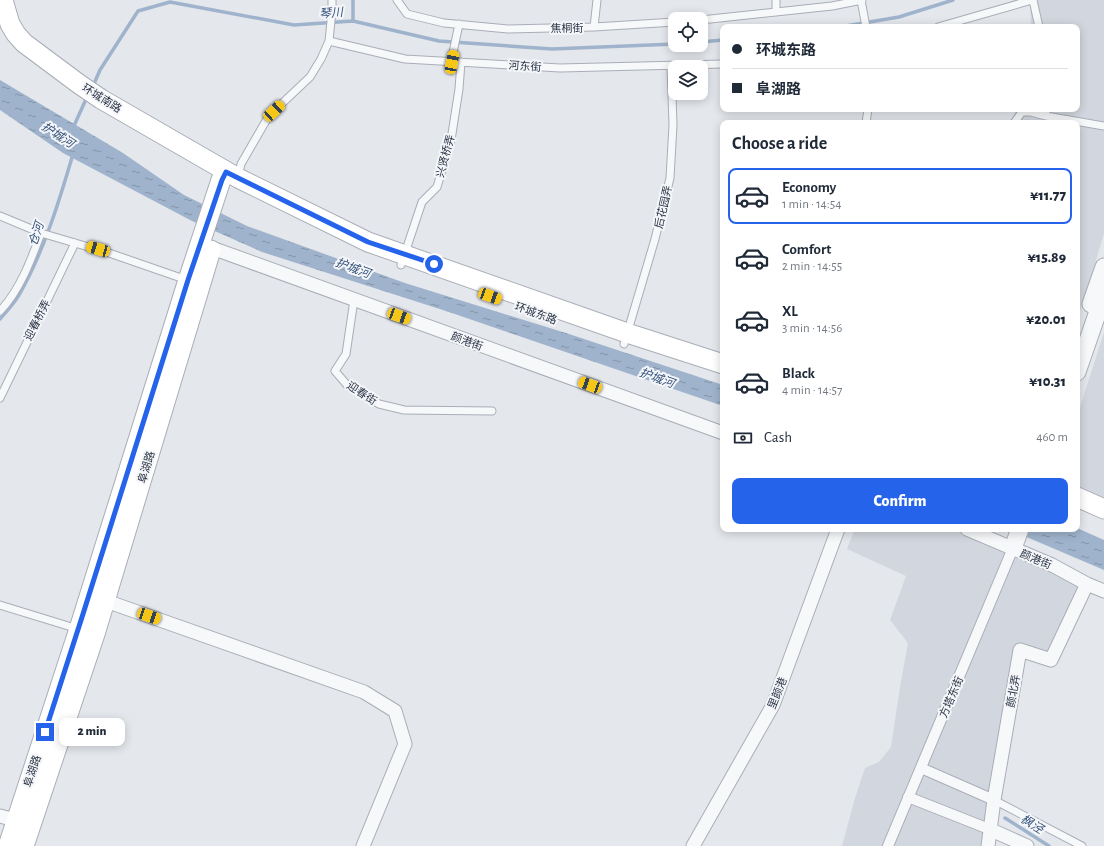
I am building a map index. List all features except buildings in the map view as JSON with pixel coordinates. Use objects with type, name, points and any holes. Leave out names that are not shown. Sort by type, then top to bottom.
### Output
[{"type":"main road","name":"环城南路","points":[[3,0],[10,24],[16,34],[24,43],[77,87]]},
{"type":"main road","name":"环城南路","points":[[0,20],[13,42],[24,53],[99,103],[229,184]]},
{"type":"main road","name":"阜湖路","points":[[8,846],[16,820],[87,632],[194,282],[229,184]]},
{"type":"main road","name":"环城东路","points":[[229,184],[370,254],[403,259],[625,338],[720,375]]},
{"type":"main road","name":"阜湖路","points":[[87,632],[106,601],[194,282]]},
{"type":"main road","name":"环城东路","points":[[625,338],[720,363]]},
{"type":"main road","points":[[1080,498],[1104,509]]},
{"type":"main road","points":[[1080,511],[1104,522]]},
{"type":"main road","name":"阜湖路","points":[[16,820],[24,846]]},
{"type":"street","name":"颜港街","points":[[210,239],[354,300],[720,432]]},
{"type":"street","points":[[1080,334],[1104,267]]},
{"type":"street","points":[[1080,363],[1104,294]]},
{"type":"street","name":"里颜港","points":[[693,846],[774,705],[837,532]]},
{"type":"street","name":"颜港街","points":[[975,532],[1052,565],[1087,584],[1104,591]]},
{"type":"street","points":[[1013,548],[1016,532]]},
{"type":"street","points":[[1013,548],[1019,532]]},
{"type":"street","name":"方塔东街","points":[[888,846],[1013,548]]},
{"type":"street","name":"颜北弄","points":[[988,846],[989,829],[1020,650],[1051,660],[1087,584]]},
{"type":"street","points":[[106,601],[364,692],[395,711],[405,744],[363,846]]},
{"type":"street","points":[[921,768],[994,800]]},
{"type":"street","points":[[908,798],[989,829],[1027,846]]},
{"type":"lane","points":[[229,184],[267,119],[310,77],[321,59],[329,41],[332,0]]},
{"type":"lane","name":"焦桐街","points":[[397,0],[407,14],[444,23],[508,29],[594,27],[668,22]]},
{"type":"lane","points":[[594,27],[597,0]]},
{"type":"lane","points":[[776,0],[776,12]]},
{"type":"lane","points":[[708,19],[832,6],[862,0],[865,24]]},
{"type":"lane","points":[[948,24],[1032,0],[1038,24]]},
{"type":"lane","points":[[452,62],[459,24]]},
{"type":"lane","name":"河东街","points":[[329,41],[404,59],[560,68],[668,66]]},
{"type":"lane","name":"兴贤桥弄","points":[[403,259],[422,202],[437,187],[451,140],[459,89],[461,62]]},
{"type":"lane","name":"河东街","points":[[708,65],[720,64]]},
{"type":"lane","name":"后花园弄","points":[[625,338],[655,239],[670,178],[673,125],[672,100]]},
{"type":"lane","points":[[1031,112],[1046,112],[1079,120]]},
{"type":"lane","points":[[1080,120],[1104,126]]},
{"type":"lane","points":[[0,216],[41,233],[109,253],[194,282]]},
{"type":"lane","points":[[0,311],[20,282],[32,258],[41,233]]},
{"type":"lane","name":"迎春桥弄","points":[[0,398],[75,243]]},
{"type":"lane","name":"迎春街","points":[[354,300],[346,354],[335,371],[348,386],[379,404],[404,410],[492,411]]},
{"type":"lane","points":[[0,605],[87,632]]},
{"type":"lane","points":[[994,800],[1082,846]]},
{"type":"shaded area","points":[[1030,0],[1104,0],[1104,233],[1080,311],[1080,120],[1013,120],[1015,112],[1032,116],[1032,112],[1080,112],[1080,24],[1031,24]]},
{"type":"shaded area","points":[[1104,332],[1104,498],[1080,488],[1080,408]]},
{"type":"shaded area","points":[[854,532],[977,532],[1091,579],[1055,663],[1017,650],[987,846],[842,846],[865,768],[879,762],[891,747],[908,643],[890,620],[906,576],[847,549]]},
{"type":"water","name":"护城河","points":[[0,80],[123,153],[184,195],[247,226],[405,283],[569,334],[720,384],[720,405],[449,312],[262,252],[192,221],[63,153],[0,110]]},
{"type":"water","points":[[1080,529],[1104,540],[1104,570],[1015,532],[1080,532]]},
{"type":"waterway","points":[[353,0],[353,21]]},
{"type":"waterway","name":"琴川","points":[[858,24],[899,17],[953,0]]},
{"type":"waterway","name":"琴川","points":[[93,86],[100,70],[138,11],[170,2],[294,25],[353,21],[439,41],[552,49],[668,44]]},
{"type":"waterway","name":"琴川","points":[[708,41],[720,40]]},
{"type":"waterway","name":"琴川","points":[[73,128],[87,97]]},
{"type":"waterway","name":"仓河","points":[[0,319],[17,298],[36,261],[56,208],[73,154]]},
{"type":"waterway","name":"枫泾","points":[[1005,818],[1049,846]]},
{"type":"route","points":[[45,732],[188,280],[226,172],[368,242],[434,264]]}]
